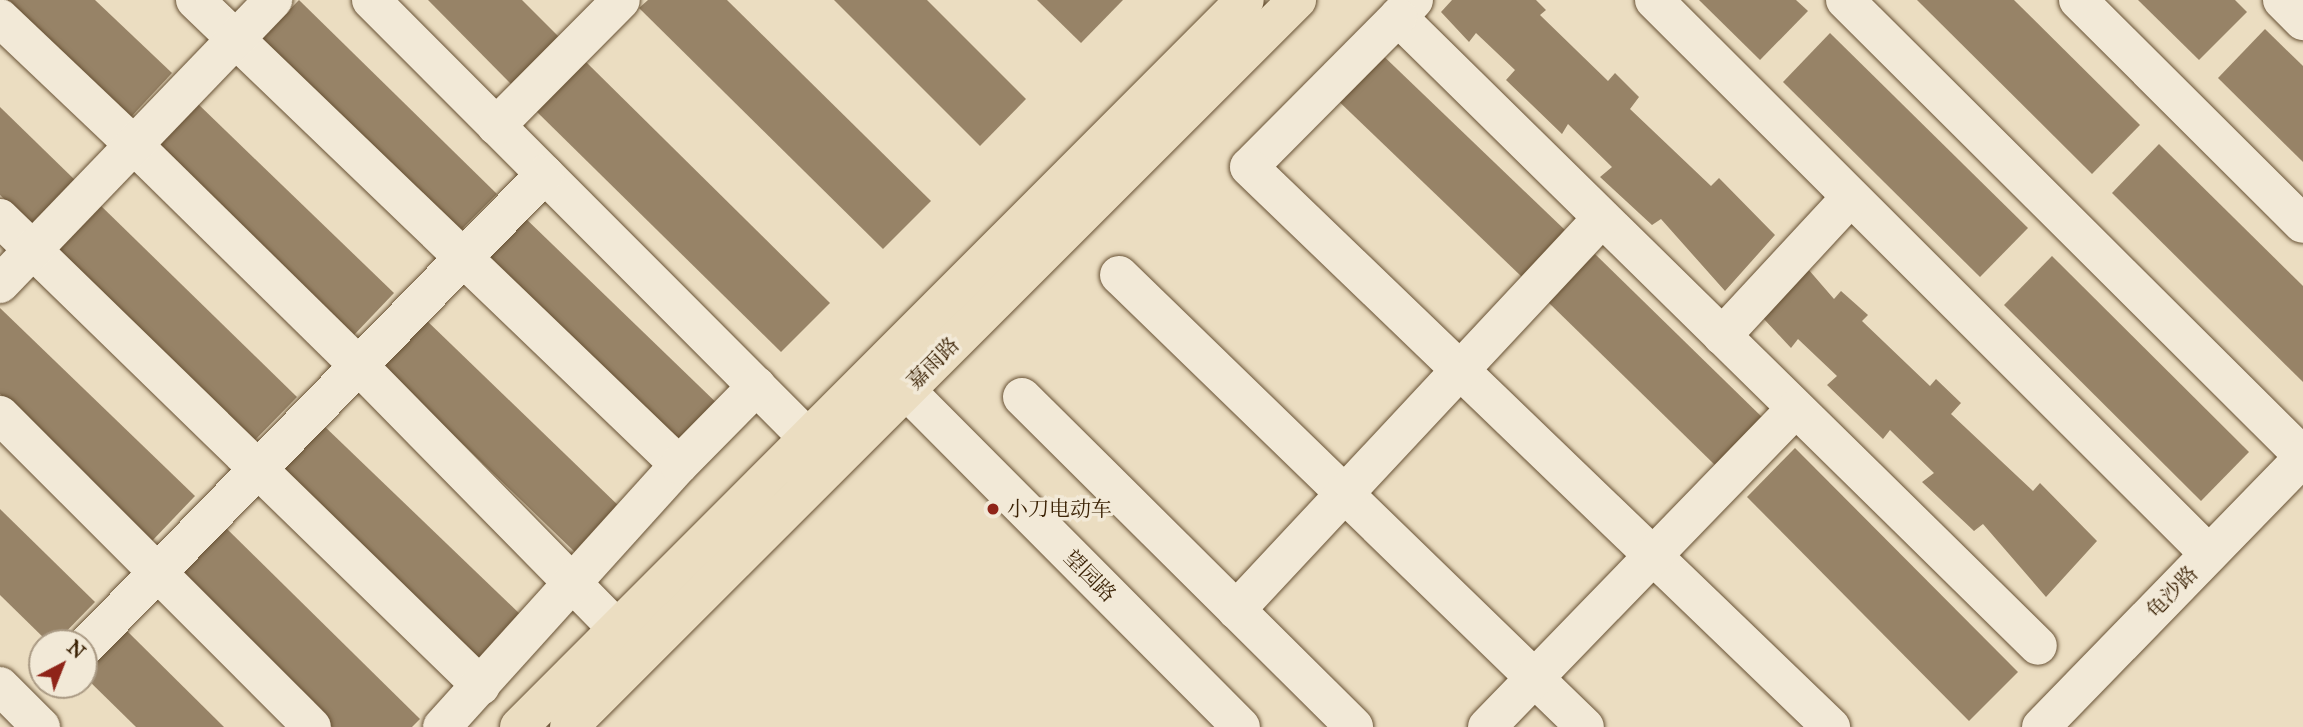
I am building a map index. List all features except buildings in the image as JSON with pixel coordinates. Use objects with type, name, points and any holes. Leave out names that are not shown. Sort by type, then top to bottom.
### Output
[{"type":"main road","name":"嘉雨路","points":[[569,727],[1245,0]]},
{"type":"main road","name":"嘉雨路","points":[[519,727],[808,438],[893,378],[1297,0]]},
{"type":"street","points":[[195,0],[679,465]]},
{"type":"street","points":[[0,284],[273,0]]},
{"type":"street","points":[[371,0],[808,438]]},
{"type":"street","points":[[496,126],[621,0]]},
{"type":"street","points":[[1654,0],[2208,554]]},
{"type":"street","points":[[1845,0],[2303,457]]},
{"type":"street","points":[[2078,0],[2303,224]]},
{"type":"street","points":[[2282,0],[2303,21]]},
{"type":"street","points":[[1831,727],[1249,167],[1406,8],[1602,218],[2038,646]]},
{"type":"street","points":[[0,18],[359,366],[617,629]]},
{"type":"street","points":[[98,634],[545,174]]},
{"type":"street","points":[[1722,336],[1850,198]]},
{"type":"street","points":[[0,218],[481,686]]},
{"type":"street","points":[[1236,610],[1602,218]]},
{"type":"street","points":[[1119,275],[1585,727]]},
{"type":"street","name":"望园路","points":[[893,378],[1241,727]]},
{"type":"street","points":[[442,727],[679,465],[757,386]]},
{"type":"street","points":[[1022,397],[1354,727]]},
{"type":"street","points":[[1487,727],[1796,409]]},
{"type":"street","points":[[0,415],[312,727]]},
{"type":"street","name":"龟沙路","points":[[2041,727],[2303,457]]},
{"type":"place","name":"小刀电动车","points":[[993,509]]}]
